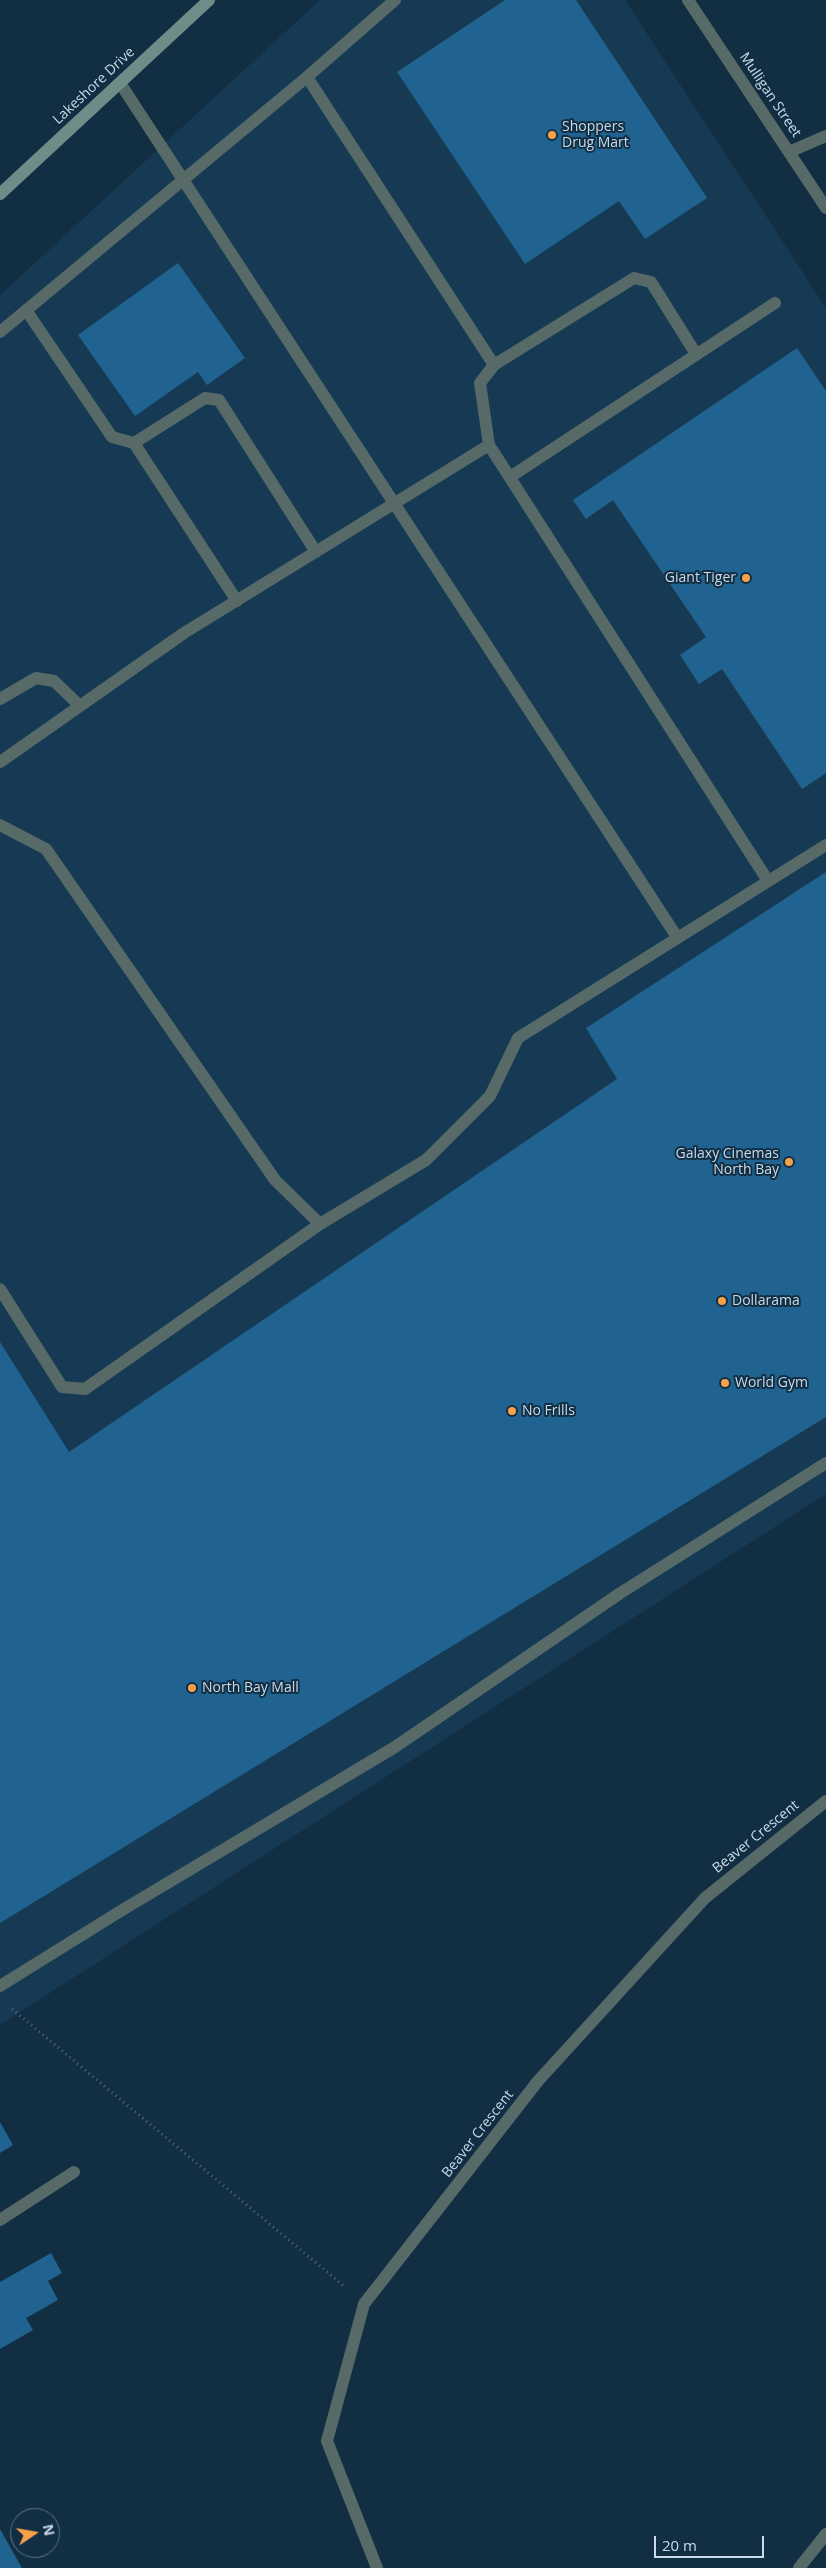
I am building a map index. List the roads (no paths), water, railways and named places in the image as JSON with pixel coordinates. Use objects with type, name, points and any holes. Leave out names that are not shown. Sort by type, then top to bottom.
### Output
[{"type":"main road","name":"Lakeshore Drive","points":[[0,194],[209,0]]},
{"type":"street","points":[[0,332],[307,77],[395,0]]},
{"type":"street","name":"Mulligan Street","points":[[688,0],[826,208]]},
{"type":"street","points":[[307,77],[494,365]]},
{"type":"street","points":[[120,83],[677,937]]},
{"type":"street","points":[[790,152],[826,136]]},
{"type":"street","points":[[696,354],[651,282],[634,278],[494,365],[480,384],[489,445],[768,881]]},
{"type":"street","points":[[510,477],[775,303]]},
{"type":"street","points":[[26,310],[112,437],[134,443],[237,601]]},
{"type":"street","points":[[134,443],[205,398],[219,400],[316,552]]},
{"type":"street","points":[[0,762],[184,633],[395,505],[489,445]]},
{"type":"street","points":[[0,699],[36,678],[54,680],[80,706]]},
{"type":"street","points":[[0,825],[46,849],[275,1180],[320,1224]]},
{"type":"street","points":[[0,1289],[62,1387],[85,1390],[320,1224],[426,1160],[490,1096],[518,1038],[826,845]]},
{"type":"street","points":[[0,1986],[127,1907],[395,1747],[619,1594],[826,1463]]},
{"type":"street","name":"Beaver Crescent","points":[[377,2568],[327,2441],[364,2304],[538,2081],[705,1898],[826,1800]]},
{"type":"street","points":[[0,2220],[74,2172]]},
{"type":"street","points":[[799,2568],[826,2534]]},
{"type":"place","name":"Shoppers Drug Mart","points":[[552,135]]},
{"type":"place","name":"Giant Tiger","points":[[746,578]]},
{"type":"place","name":"Galaxy Cinemas North Bay","points":[[789,1162]]},
{"type":"place","name":"Dollarama","points":[[722,1301]]},
{"type":"place","name":"World Gym","points":[[725,1383]]},
{"type":"place","name":"No Frills","points":[[512,1411]]},
{"type":"place","name":"North Bay Mall","points":[[192,1688]]}]
